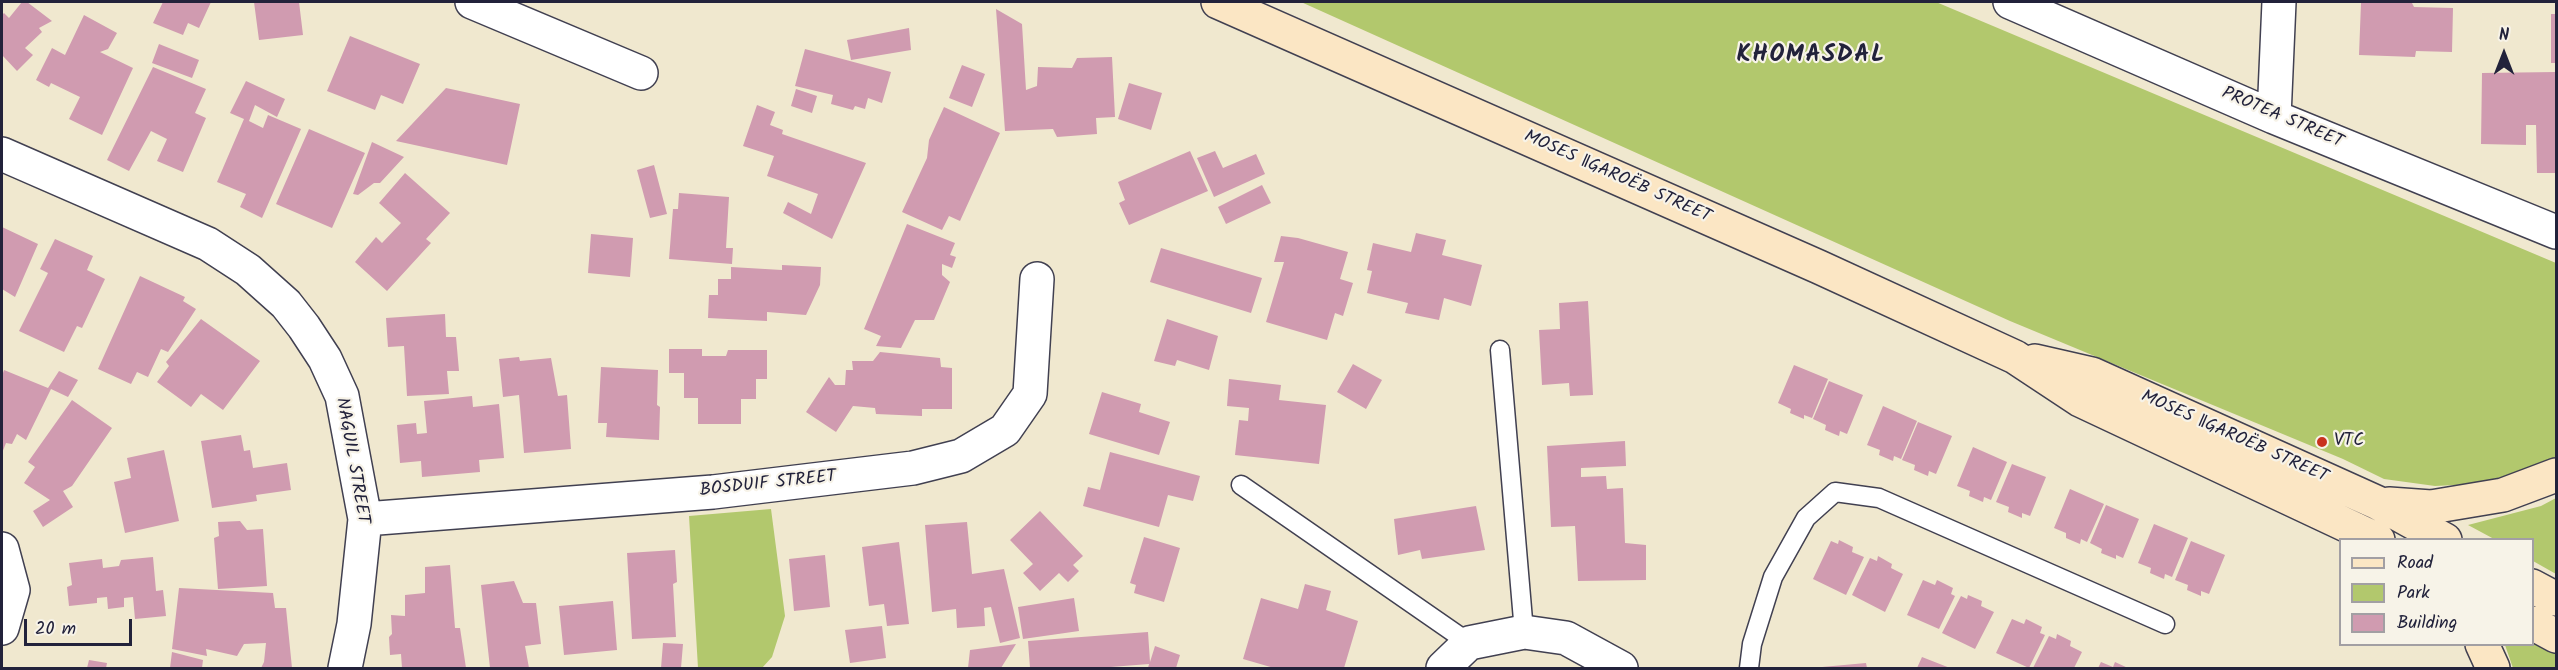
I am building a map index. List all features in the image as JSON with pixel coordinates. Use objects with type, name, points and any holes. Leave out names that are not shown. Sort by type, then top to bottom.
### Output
[{"type":"main road","name":"MOSES ǁGAROËB STREET","points":[[1218,2],[1820,267],[2015,357],[2080,400],[2374,538]]},
{"type":"main road","name":"MOSES ǁGAROËB STREET","points":[[2015,357],[2092,374],[2378,503],[2441,538]]},
{"type":"main road","points":[[2378,503],[2431,507],[2503,495],[2556,475]]},
{"type":"main road","points":[[2534,587],[2556,599]]},
{"type":"main road","points":[[2534,624],[2556,636]]},
{"type":"main road","points":[[2482,646],[2493,669]]},
{"type":"street","points":[[472,2],[641,73]]},
{"type":"street","name":"PROTEA STREET","points":[[2010,2],[2274,117],[2556,232]]},
{"type":"street","points":[[2274,117],[2279,2]]},
{"type":"street","name":"NAGUIL STREET","points":[[2,154],[208,244],[248,270],[286,304],[304,327],[325,359],[342,396],[365,519],[354,624],[345,669]]},
{"type":"street","name":"BOSDUIF STREET","points":[[365,519],[713,492],[913,468],[961,456],[1005,429],[1030,394],[1037,279]]},
{"type":"street","points":[[2,549],[13,590],[2,628]]},
{"type":"street","points":[[1443,669],[1468,643],[1524,633],[1566,638],[1621,669]]},
{"type":"lane","points":[[1500,351],[1524,633]]},
{"type":"lane","points":[[1241,485],[1468,643]]},
{"type":"lane","points":[[1749,669],[1752,644],[1773,577],[1806,518],[1835,492],[1879,498],[2165,624]]},
{"type":"green space","points":[[1301,2],[1936,2],[2556,263],[2556,457],[2522,472],[2474,484],[2435,486],[2384,479],[2343,459],[2010,321]]},
{"type":"green space","points":[[2556,498],[2556,574],[2534,562],[2534,538],[2492,538],[2468,525],[2541,506]]},
{"type":"green space","points":[[771,509],[785,616],[772,657],[762,668],[698,668],[689,516]]},
{"type":"green space","points":[[2534,633],[2556,645],[2556,668],[2513,668],[2505,646],[2534,646]]},
{"type":"building","points":[[22,2],[27,2],[52,21],[39,28],[42,32],[25,48],[33,55],[17,71],[2,55],[2,15],[4,13],[9,18]]},
{"type":"building","points":[[163,2],[211,2],[199,28],[188,23],[183,35],[153,23]]},
{"type":"building","points":[[254,2],[299,2],[303,35],[259,40]]},
{"type":"building","points":[[2361,3],[2412,3],[2414,7],[2453,8],[2452,52],[2416,51],[2415,57],[2359,55]]},
{"type":"building","points":[[996,9],[1022,24],[1026,90],[1037,86],[1038,67],[1072,68],[1077,58],[1112,57],[1115,117],[1096,118],[1097,134],[1057,137],[1053,129],[1005,131]]},
{"type":"building","points":[[2551,14],[2556,14],[2556,63],[2551,63]]},
{"type":"building","points":[[84,15],[117,33],[108,49],[100,52],[133,68],[102,135],[69,119],[80,97],[51,83],[49,87],[36,80],[52,48],[65,55]]},
{"type":"building","points":[[909,28],[911,50],[851,60],[847,40]]},
{"type":"building","points":[[350,36],[420,64],[403,104],[381,95],[375,110],[327,91]]},
{"type":"building","points":[[159,44],[199,60],[192,78],[152,63]]},
{"type":"building","points":[[805,49],[891,72],[882,103],[868,98],[865,109],[855,106],[853,110],[831,104],[833,95],[795,86]]},
{"type":"building","points":[[962,65],[985,74],[972,107],[949,98]]},
{"type":"building","points":[[153,67],[206,89],[195,113],[206,118],[183,172],[157,161],[167,139],[151,131],[129,171],[107,160]]},
{"type":"building","points":[[2556,72],[2556,173],[2537,173],[2536,125],[2526,125],[2526,145],[2481,144],[2482,73]]},
{"type":"building","points":[[246,81],[285,99],[277,117],[255,105],[249,121],[263,128],[268,115],[301,129],[262,218],[240,207],[246,194],[217,182],[244,119],[230,113]]},
{"type":"building","points":[[1129,83],[1162,93],[1151,130],[1118,119]]},
{"type":"building","points":[[446,88],[520,104],[507,165],[396,141]]},
{"type":"building","points":[[796,89],[817,96],[812,113],[791,106]]},
{"type":"building","points":[[757,105],[775,112],[770,125],[783,130],[782,134],[866,163],[832,239],[783,213],[788,202],[811,214],[818,194],[767,176],[774,156],[743,146]]},
{"type":"building","points":[[944,107],[1000,133],[960,221],[949,216],[942,230],[902,212],[927,158],[929,140]]},
{"type":"building","points":[[309,129],[365,153],[332,228],[276,204]]},
{"type":"building","points":[[372,142],[404,157],[380,183],[374,183],[358,195],[353,194]]},
{"type":"building","points":[[1190,151],[1208,191],[1129,225],[1119,203],[1125,200],[1118,182]]},
{"type":"building","points":[[1215,151],[1223,168],[1256,154],[1265,174],[1214,197],[1197,158]]},
{"type":"building","points":[[654,165],[667,214],[650,218],[637,170]]},
{"type":"building","points":[[405,173],[450,213],[426,239],[431,243],[387,291],[355,262],[376,237],[382,243],[401,223],[379,203]]},
{"type":"building","points":[[1262,185],[1271,203],[1226,224],[1218,207]]},
{"type":"building","points":[[679,193],[729,197],[726,248],[733,248],[732,264],[669,259],[673,209],[678,209]]},
{"type":"building","points":[[907,224],[955,243],[950,255],[956,257],[952,268],[942,264],[942,275],[950,282],[934,320],[915,320],[901,348],[876,346],[881,336],[864,329]]},
{"type":"building","points":[[2,227],[38,244],[15,297],[2,289]]},
{"type":"building","points":[[1416,233],[1446,240],[1442,255],[1482,265],[1471,306],[1444,298],[1439,320],[1405,313],[1408,303],[1367,293],[1372,271],[1367,270],[1373,243],[1411,252]]},
{"type":"building","points":[[591,234],[633,238],[630,277],[588,273]]},
{"type":"building","points":[[1281,236],[1298,238],[1348,252],[1340,279],[1353,283],[1343,316],[1335,313],[1327,340],[1266,322],[1284,262],[1274,262]]},
{"type":"building","points":[[55,239],[93,256],[87,270],[105,279],[82,328],[77,326],[64,352],[19,331],[48,273],[40,269]]},
{"type":"building","points":[[1161,248],[1262,278],[1251,313],[1150,282]]},
{"type":"building","points":[[782,265],[821,267],[820,285],[806,315],[767,312],[767,321],[708,318],[709,295],[718,295],[718,279],[731,279],[731,267],[782,270]]},
{"type":"building","points":[[140,276],[185,297],[183,301],[196,309],[168,352],[161,349],[148,377],[137,372],[131,384],[98,369]]},
{"type":"building","points":[[1588,301],[1593,395],[1570,396],[1569,383],[1542,385],[1539,330],[1560,329],[1559,303]]},
{"type":"building","points":[[445,314],[446,337],[456,337],[459,371],[447,371],[449,394],[407,396],[404,346],[388,347],[386,318]]},
{"type":"building","points":[[201,319],[260,361],[223,410],[201,394],[191,407],[157,382],[169,366],[166,362]]},
{"type":"building","points":[[1167,319],[1218,336],[1209,370],[1177,360],[1175,366],[1154,361]]},
{"type":"building","points":[[669,349],[702,349],[702,356],[726,356],[728,350],[767,350],[767,379],[756,379],[756,399],[741,399],[741,424],[698,424],[698,398],[684,398],[684,373],[669,373]]},
{"type":"building","points":[[880,352],[940,358],[941,367],[952,368],[952,409],[922,409],[922,416],[876,414],[875,408],[853,406],[836,432],[806,412],[829,377],[835,385],[845,385],[846,370],[853,370],[852,361],[873,361]]},
{"type":"building","points":[[519,357],[520,361],[551,358],[558,396],[567,395],[571,449],[524,453],[519,395],[503,397],[499,359]]},
{"type":"building","points":[[1353,364],[1382,380],[1366,409],[1337,392]]},
{"type":"building","points":[[1794,365],[1828,379],[1812,418],[1804,415],[1804,419],[1790,413],[1791,409],[1778,403]]},
{"type":"building","points":[[601,367],[658,370],[659,440],[606,437],[607,423],[598,423]]},
{"type":"building","points":[[4,370],[48,388],[59,371],[78,380],[68,397],[51,389],[26,440],[17,434],[12,444],[6,443],[2,453],[2,376]]},
{"type":"building","points":[[1229,379],[1281,385],[1279,400],[1326,405],[1319,464],[1235,455],[1239,420],[1248,421],[1249,408],[1227,406]]},
{"type":"building","points":[[1829,381],[1863,395],[1847,434],[1840,431],[1839,436],[1825,430],[1826,425],[1813,419]]},
{"type":"building","points":[[1102,392],[1141,404],[1139,412],[1170,422],[1159,455],[1089,434]]},
{"type":"building","points":[[472,396],[473,407],[499,404],[504,458],[479,460],[480,472],[422,477],[421,461],[400,463],[397,425],[416,423],[417,434],[427,433],[424,401]]},
{"type":"building","points":[[72,400],[112,428],[72,486],[63,491],[73,507],[43,527],[33,511],[50,500],[24,483],[35,467],[28,462]]},
{"type":"building","points":[[1883,406],[1917,421],[1901,459],[1894,456],[1893,461],[1879,455],[1880,450],[1867,445]]},
{"type":"building","points":[[1918,422],[1952,436],[1936,474],[1929,471],[1928,476],[1914,470],[1915,465],[1902,460]]},
{"type":"building","points":[[241,435],[244,451],[250,450],[253,468],[287,463],[291,490],[256,495],[257,501],[212,508],[201,441]]},
{"type":"building","points":[[1625,441],[1626,466],[1581,468],[1581,477],[1606,476],[1607,489],[1623,488],[1625,543],[1646,545],[1646,580],[1578,581],[1575,526],[1551,527],[1547,446]]},
{"type":"building","points":[[1973,447],[2007,462],[1991,500],[1984,497],[1983,502],[1969,496],[1970,491],[1957,486]]},
{"type":"building","points":[[164,450],[179,521],[125,533],[114,482],[131,478],[127,458]]},
{"type":"building","points":[[1110,452],[1200,476],[1193,501],[1168,495],[1159,527],[1083,506],[1088,487],[1100,490]]},
{"type":"building","points":[[2012,464],[2046,477],[2030,516],[2022,513],[2022,518],[2008,512],[2009,507],[1996,502]]},
{"type":"building","points":[[2070,489],[2104,504],[2087,542],[2081,539],[2080,544],[2066,538],[2066,533],[2054,528]]},
{"type":"building","points":[[2106,505],[2139,519],[2123,558],[2116,555],[2116,559],[2101,553],[2102,549],[2090,543]]},
{"type":"building","points":[[1476,506],[1485,550],[1422,559],[1420,550],[1398,555],[1394,519]]},
{"type":"building","points":[[1040,511],[1083,556],[1073,565],[1079,571],[1068,582],[1059,573],[1040,591],[1023,573],[1033,564],[1010,540]]},
{"type":"building","points":[[240,521],[247,530],[263,529],[267,586],[218,589],[214,538],[219,536],[218,522]]},
{"type":"building","points":[[967,522],[972,574],[1004,569],[1020,638],[1000,643],[991,607],[984,608],[985,626],[957,628],[956,609],[932,612],[925,525]]},
{"type":"building","points":[[2154,524],[2188,538],[2172,577],[2165,574],[2164,579],[2150,573],[2151,568],[2138,563]]},
{"type":"building","points":[[1144,537],[1180,548],[1164,602],[1134,593],[1136,585],[1130,583]]},
{"type":"building","points":[[1839,540],[1853,547],[1852,552],[1864,557],[1846,595],[1813,579],[1831,541],[1838,544]]},
{"type":"building","points":[[2191,541],[2225,555],[2209,594],[2201,591],[2201,596],[2187,590],[2188,585],[2175,580]]},
{"type":"building","points":[[899,542],[909,624],[887,626],[884,604],[869,606],[862,547]]},
{"type":"building","points":[[675,550],[677,582],[673,584],[676,637],[632,639],[627,553]]},
{"type":"building","points":[[825,555],[830,607],[794,611],[789,559]]},
{"type":"building","points":[[1878,556],[1892,564],[1891,568],[1903,574],[1885,612],[1852,595],[1870,558],[1877,561]]},
{"type":"building","points":[[153,557],[156,591],[163,590],[166,616],[135,619],[133,597],[124,598],[124,607],[108,609],[107,597],[97,598],[97,603],[69,606],[67,587],[72,585],[69,563],[102,559],[103,568],[119,566],[121,560]]},
{"type":"building","points":[[450,565],[455,628],[460,628],[466,668],[402,668],[401,654],[390,655],[391,615],[405,616],[405,595],[425,593],[425,567]]},
{"type":"building","points":[[1923,580],[1935,585],[1937,580],[1953,588],[1951,594],[1955,596],[1939,629],[1907,615]]},
{"type":"building","points":[[514,581],[523,603],[536,603],[541,644],[525,646],[529,668],[490,668],[481,585]]},
{"type":"building","points":[[1305,584],[1331,591],[1326,610],[1358,621],[1344,668],[1274,668],[1243,659],[1261,598],[1298,609]]},
{"type":"building","points":[[179,588],[273,593],[275,608],[286,608],[292,668],[261,668],[266,643],[244,644],[237,656],[206,649],[207,656],[172,649]]},
{"type":"building","points":[[1968,595],[1982,601],[1981,606],[1994,612],[1975,649],[1942,633],[1961,596],[1967,599]]},
{"type":"building","points":[[1074,598],[1079,631],[1023,639],[1018,607]]},
{"type":"building","points":[[613,601],[617,650],[564,655],[559,606]]},
{"type":"building","points":[[2012,619],[2024,624],[2026,619],[2042,627],[2040,633],[2045,635],[2029,668],[1996,653]]},
{"type":"building","points":[[882,626],[886,658],[850,663],[845,630]]},
{"type":"building","points":[[1148,632],[1150,662],[1155,646],[1180,655],[1176,668],[1148,668],[1149,664],[1098,668],[1030,668],[1028,641]]},
{"type":"building","points":[[2057,634],[2071,641],[2070,646],[2082,652],[2074,668],[2033,668],[2049,636],[2056,639]]},
{"type":"building","points":[[663,643],[683,644],[681,668],[661,668]]},
{"type":"building","points":[[1016,644],[1001,668],[968,668],[970,650]]},
{"type":"building","points":[[172,652],[203,660],[202,668],[170,668]]},
{"type":"building","points":[[1922,657],[1950,668],[1917,668]]},
{"type":"building","points":[[89,660],[107,663],[106,668],[87,668]]},
{"type":"building","points":[[2101,662],[2113,667],[2115,662],[2128,668],[2098,668]]},
{"type":"building","points":[[1866,663],[1867,668],[1822,668],[1822,667]]},
{"type":"place","name":"VTC","points":[[2322,442]]},
{"type":"district","name":"KHOMASDAL","points":[[1811,57]]}]
